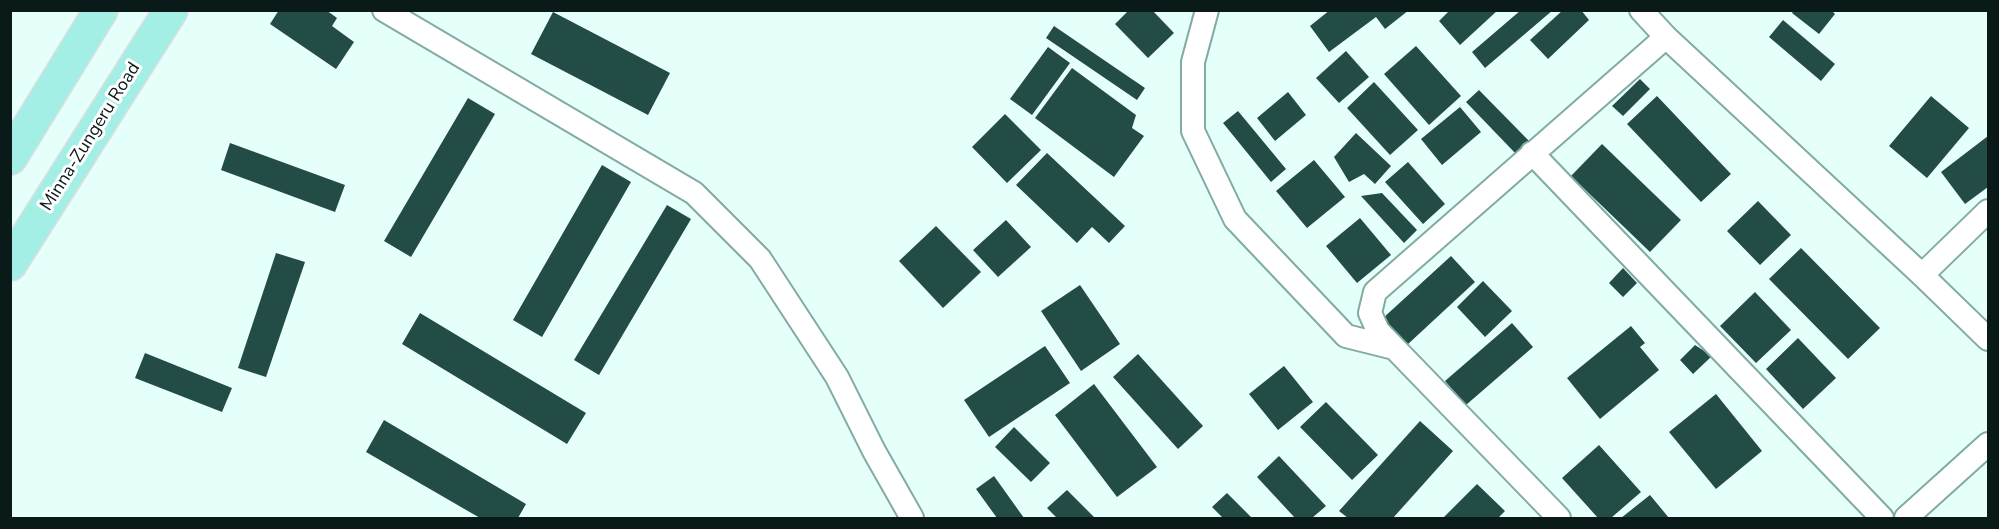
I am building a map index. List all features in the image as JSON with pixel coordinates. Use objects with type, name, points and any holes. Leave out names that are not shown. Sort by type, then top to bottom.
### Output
[{"type":"main road","points":[[10,158],[101,10]]},
{"type":"main road","name":"Minna-Zungeru Road","points":[[10,264],[171,10]]},
{"type":"street","points":[[384,10],[694,192],[760,259],[837,377],[874,451],[912,519]]},
{"type":"street","points":[[1207,10],[1193,62],[1193,131],[1235,219],[1346,336],[1396,349]]},
{"type":"street","points":[[1641,10],[1666,37],[1989,339]]},
{"type":"street","points":[[1559,519],[1378,331],[1370,313],[1375,292],[1666,37]]},
{"type":"street","points":[[1532,153],[1881,519]]},
{"type":"street","points":[[1923,275],[1989,212]]},
{"type":"street","points":[[1906,519],[1989,444]]},
{"type":"building","points":[[279,10],[326,10],[337,18],[332,26],[354,42],[336,69],[270,24]]},
{"type":"building","points":[[1129,10],[1152,10],[1174,33],[1148,58],[1115,24]]},
{"type":"building","points":[[1330,10],[1409,10],[1385,29],[1376,17],[1329,52],[1310,26]]},
{"type":"building","points":[[1450,10],[1498,10],[1460,45],[1439,21]]},
{"type":"building","points":[[1521,10],[1553,10],[1485,68],[1472,52]]},
{"type":"building","points":[[1563,10],[1581,10],[1589,20],[1548,59],[1530,40]]},
{"type":"building","points":[[1794,10],[1831,10],[1835,14],[1819,34],[1792,13]]},
{"type":"building","points":[[553,12],[670,73],[648,115],[531,54]]},
{"type":"building","points":[[1783,20],[1835,64],[1821,81],[1769,37]]},
{"type":"building","points":[[1054,26],[1145,88],[1137,100],[1046,38]]},
{"type":"building","points":[[1416,46],[1461,96],[1429,125],[1384,74]]},
{"type":"building","points":[[1048,47],[1070,63],[1032,115],[1010,99]]},
{"type":"building","points":[[1346,51],[1369,77],[1339,103],[1316,78]]},
{"type":"building","points":[[1072,68],[1136,115],[1132,128],[1144,136],[1114,177],[1035,118]]},
{"type":"building","points":[[1640,79],[1650,89],[1623,116],[1612,106]]},
{"type":"building","points":[[1374,82],[1418,130],[1390,155],[1347,108]]},
{"type":"building","points":[[1479,90],[1530,142],[1517,155],[1466,102]]},
{"type":"building","points":[[1288,92],[1306,115],[1275,141],[1257,118]]},
{"type":"building","points":[[1657,96],[1731,174],[1701,202],[1627,124]]},
{"type":"building","points":[[1931,96],[1969,128],[1927,178],[1889,146]]},
{"type":"building","points":[[468,98],[495,114],[411,257],[384,241]]},
{"type":"building","points":[[1460,107],[1481,132],[1442,165],[1421,139]]},
{"type":"building","points":[[1238,111],[1286,169],[1271,182],[1223,123]]},
{"type":"building","points":[[1005,114],[1041,150],[1007,183],[972,147]]},
{"type":"building","points":[[1356,133],[1391,166],[1375,184],[1364,174],[1349,182],[1334,157]]},
{"type":"building","points":[[1988,136],[1988,187],[1965,204],[1941,172]]},
{"type":"building","points":[[230,143],[345,185],[335,212],[221,170]]},
{"type":"building","points":[[1602,144],[1681,220],[1650,252],[1571,176]]},
{"type":"building","points":[[1047,153],[1125,226],[1109,243],[1092,227],[1077,243],[1016,185]]},
{"type":"building","points":[[1314,160],[1345,197],[1307,228],[1276,191]]},
{"type":"building","points":[[1408,162],[1445,204],[1423,224],[1385,182]]},
{"type":"building","points":[[602,165],[631,182],[542,337],[513,320]]},
{"type":"building","points":[[1382,193],[1417,230],[1404,243],[1361,196]]},
{"type":"building","points":[[1758,201],[1791,235],[1760,265],[1727,231]]},
{"type":"building","points":[[667,205],[691,219],[599,375],[574,360]]},
{"type":"building","points":[[1360,218],[1391,255],[1357,283],[1326,246]]},
{"type":"building","points":[[1006,220],[1031,247],[998,277],[973,250]]},
{"type":"building","points":[[936,226],[981,272],[943,308],[899,261]]},
{"type":"building","points":[[1801,248],[1880,328],[1848,359],[1769,279]]},
{"type":"building","points":[[276,253],[305,262],[266,377],[238,368]]},
{"type":"building","points":[[1451,256],[1475,282],[1407,345],[1382,319]]},
{"type":"building","points":[[1623,268],[1637,283],[1623,297],[1609,283]]},
{"type":"building","points":[[1483,281],[1512,311],[1485,337],[1457,307]]},
{"type":"building","points":[[1080,285],[1120,344],[1081,371],[1041,311]]},
{"type":"building","points":[[1755,292],[1791,330],[1756,363],[1720,326]]},
{"type":"building","points":[[420,313],[586,413],[567,444],[402,344]]},
{"type":"building","points":[[1512,323],[1533,347],[1466,405],[1445,381]]},
{"type":"building","points":[[1631,326],[1645,343],[1640,347],[1659,370],[1600,419],[1567,378]]},
{"type":"building","points":[[1798,338],[1836,378],[1803,409],[1766,369]]},
{"type":"building","points":[[1695,345],[1712,356],[1693,374],[1680,360]]},
{"type":"building","points":[[1045,346],[1070,383],[989,437],[964,400]]},
{"type":"building","points":[[145,353],[232,388],[222,412],[135,378]]},
{"type":"building","points":[[1138,354],[1203,426],[1178,449],[1113,377]]},
{"type":"building","points":[[1284,366],[1313,402],[1278,430],[1249,394]]},
{"type":"building","points":[[1094,384],[1157,467],[1117,497],[1055,415]]},
{"type":"building","points":[[1716,394],[1762,451],[1716,489],[1669,432]]},
{"type":"building","points":[[1326,402],[1378,455],[1352,480],[1300,427]]},
{"type":"building","points":[[384,420],[526,504],[518,518],[480,518],[366,452]]},
{"type":"building","points":[[1420,421],[1453,451],[1393,518],[1348,518],[1339,511]]},
{"type":"building","points":[[1014,427],[1050,463],[1031,482],[995,447]]},
{"type":"building","points":[[1599,445],[1641,492],[1611,518],[1598,518],[1562,478]]},
{"type":"building","points":[[1279,456],[1326,506],[1312,518],[1295,518],[1257,477]]},
{"type":"building","points":[[994,476],[1024,518],[997,518],[976,489]]},
{"type":"building","points":[[1477,484],[1505,511],[1498,518],[1443,518]]},
{"type":"building","points":[[1067,490],[1095,518],[1057,518],[1047,508]]},
{"type":"building","points":[[1227,493],[1252,518],[1223,518],[1212,507]]},
{"type":"building","points":[[1650,495],[1669,518],[1621,518]]}]
